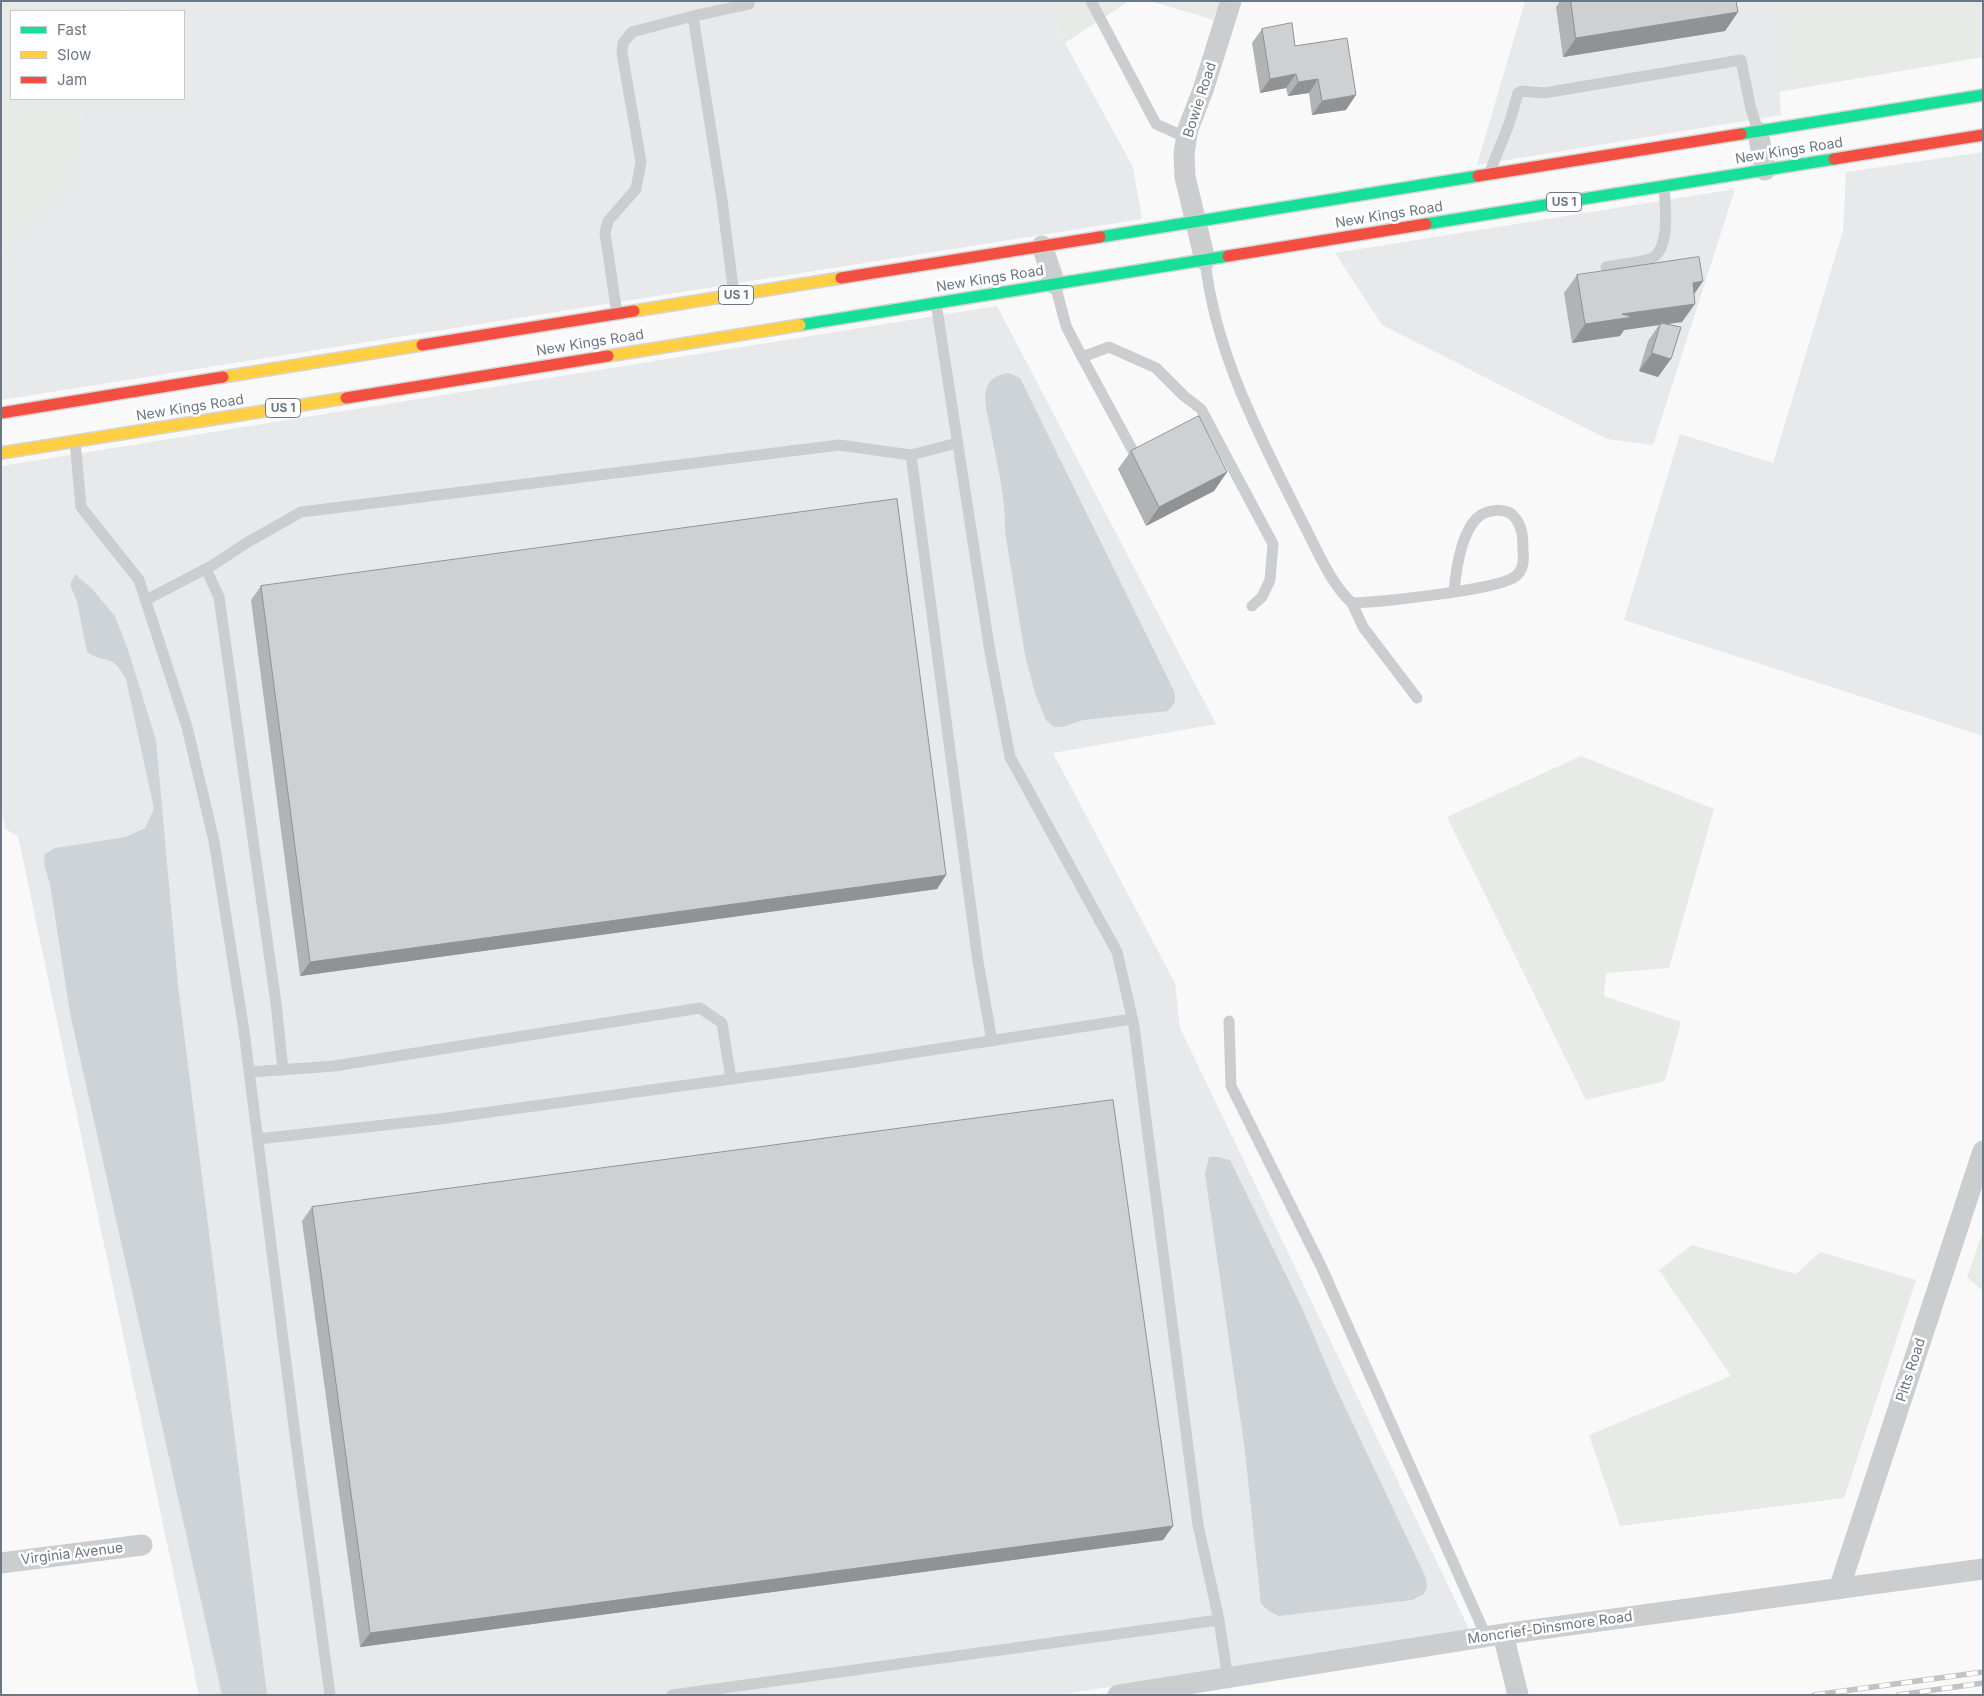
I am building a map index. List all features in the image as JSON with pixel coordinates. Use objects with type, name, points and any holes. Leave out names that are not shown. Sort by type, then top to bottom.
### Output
[{"type":"highway","name":"New Kings Road","points":[[1,413],[1983,95]]},
{"type":"highway","name":"New Kings Road","points":[[1,453],[1983,135]]},
{"type":"highway","points":[[107,407],[132,392]]},
{"type":"highway","points":[[75,441],[80,428]]},
{"type":"street","name":"Bowie Road","points":[[1205,260],[1185,177],[1184,154],[1187,138],[1231,1]]},
{"type":"street","points":[[1758,132],[1765,170]]},
{"type":"street","points":[[1042,246],[1055,284]]},
{"type":"street","name":"Pitts Road","points":[[1840,1589],[1983,1151]]},
{"type":"street","name":"Virginia Avenue","points":[[1,1563],[142,1545]]},
{"type":"street","name":"Moncrief-Dinsmore Road","points":[[1118,1695],[1228,1679],[1494,1635],[1983,1569]]},
{"type":"street","points":[[1494,1635],[1518,1695]]},
{"type":"lane","points":[[617,314],[605,233],[608,221],[636,189],[641,162],[622,53],[624,43],[632,32],[646,27],[749,4],[748,1]]},
{"type":"lane","points":[[1090,1],[1156,124],[1187,138]]},
{"type":"lane","points":[[693,16],[722,200],[734,296]]},
{"type":"lane","points":[[1489,175],[1509,124],[1518,93],[1522,91],[1544,93],[1741,60],[1758,132]]},
{"type":"lane","points":[[1606,268],[1653,258],[1662,247],[1666,224],[1664,186]]},
{"type":"lane","points":[[1205,260],[1207,284],[1220,334],[1243,398],[1276,469],[1342,594],[1352,603],[1363,627],[1417,698]]},
{"type":"lane","points":[[1055,284],[1066,326],[1133,451]]},
{"type":"lane","points":[[936,303],[990,652],[1010,757],[1117,952],[1132,1019],[1181,1379],[1198,1526],[1218,1620],[1228,1679]]},
{"type":"lane","points":[[1082,357],[1109,348],[1156,368],[1184,396],[1201,409],[1273,544],[1273,564],[1270,580],[1262,598],[1252,606]]},
{"type":"lane","points":[[75,441],[81,507],[139,580],[187,727],[214,841],[250,1072],[297,1450],[330,1695]]},
{"type":"lane","points":[[146,600],[206,569],[248,542],[301,512],[838,445],[911,455],[957,443]]},
{"type":"lane","points":[[911,455],[976,952],[992,1041]]},
{"type":"lane","points":[[1352,603],[1384,601],[1454,591],[1503,583],[1517,576],[1524,563],[1523,535],[1516,518],[1505,512],[1491,510],[1476,519],[1466,536],[1456,564],[1454,591]]},
{"type":"lane","points":[[206,569],[220,600],[276,1003],[283,1070]]},
{"type":"lane","points":[[250,1072],[334,1066],[700,1008],[722,1023],[732,1079]]},
{"type":"lane","points":[[258,1139],[439,1119],[834,1065],[1132,1019]]},
{"type":"lane","points":[[1230,1021],[1231,1086],[1321,1266],[1494,1635]]},
{"type":"lane","points":[[672,1695],[1218,1620]]},
{"type":"shaded area","points":[[1,1],[134,1],[121,10],[10,10],[10,100],[83,100],[74,191],[1,252]]},
{"type":"shaded area","points":[[134,1],[1042,1],[1133,167],[1142,219],[1,400],[1,252],[74,191],[83,100],[185,100],[185,10],[121,10]]},
{"type":"shaded area","points":[[1042,1],[1129,1],[1065,43]]},
{"type":"shaded area","points":[[1150,1],[1223,1],[1217,21]]},
{"type":"shaded area","points":[[1525,1],[1773,1],[1781,115],[1477,165]]},
{"type":"shaded area","points":[[1773,1],[1983,1],[1983,57],[1778,92]]},
{"type":"shaded area","points":[[1983,152],[1983,736],[1624,620],[1680,434],[1773,463],[1843,231],[1846,172]]},
{"type":"shaded area","points":[[1735,189],[1653,445],[1607,439],[1382,325],[1335,253]]},
{"type":"shaded area","points":[[997,306],[1216,724],[1053,753],[1175,983],[1180,1028],[1470,1631],[1058,1695],[199,1695],[18,836],[5,829],[1,808],[1,466]]},
{"type":"shaded area","points":[[1009,373],[1020,378],[1175,693],[1175,702],[1168,711],[1083,720],[1062,727],[1054,727],[1046,720],[1036,696],[1025,655],[1005,531],[1003,494],[986,405],[986,390],[992,379]]},
{"type":"shaded area","points":[[75,574],[92,589],[115,616],[128,650],[156,740],[178,985],[267,1695],[222,1695],[70,1013],[50,884],[44,864],[45,854],[55,848],[126,837],[145,828],[154,809],[126,679],[121,670],[112,662],[87,652],[77,601],[70,585]]},
{"type":"shaded area","points":[[1581,756],[1714,809],[1669,968],[1606,973],[1604,996],[1681,1022],[1665,1081],[1586,1100],[1447,817]]},
{"type":"shaded area","points":[[1209,1157],[1230,1160],[1303,1310],[1335,1386],[1426,1578],[1427,1587],[1424,1594],[1412,1600],[1279,1616],[1261,1604],[1245,1451],[1205,1174]]},
{"type":"shaded area","points":[[1983,1232],[1983,1291],[1967,1277]]},
{"type":"shaded area","points":[[1692,1245],[1796,1274],[1820,1252],[1916,1280],[1844,1498],[1620,1526],[1589,1435],[1731,1376],[1659,1270]]},
{"type":"building","points":[[1571,1],[1736,1],[1738,12],[1576,38]]},
{"type":"building","points":[[1292,23],[1295,46],[1347,38],[1356,95],[1322,101],[1318,79],[1298,82],[1296,74],[1270,79],[1262,29]]},
{"type":"building","points":[[1699,257],[1703,281],[1693,283],[1695,304],[1622,314],[1633,317],[1585,324],[1577,275]]},
{"type":"building","points":[[1661,323],[1681,327],[1671,359],[1652,353]]},
{"type":"building","points":[[1199,416],[1227,472],[1159,507],[1131,451]]},
{"type":"building","points":[[897,499],[946,875],[310,962],[261,586]]},
{"type":"building","points":[[1113,1100],[1173,1526],[370,1633],[312,1207]]},
{"type":"railway","points":[[1814,1695],[1983,1672]]},
{"type":"railway","points":[[1898,1695],[1983,1683]]},
{"type":"traffic: fast","points":[[1741,134],[1983,95]]},
{"type":"traffic: fast","points":[[1426,224],[1834,159]]},
{"type":"traffic: fast","points":[[1100,237],[1478,176]]},
{"type":"traffic: fast","points":[[800,325],[1228,256]]},
{"type":"traffic: slow","points":[[634,311],[841,278]]},
{"type":"traffic: slow","points":[[608,356],[800,325]]},
{"type":"traffic: slow","points":[[223,377],[422,345]]},
{"type":"traffic: slow","points":[[1,453],[346,398]]},
{"type":"traffic: jam","points":[[1478,176],[1741,134]]},
{"type":"traffic: jam","points":[[1834,159],[1983,135]]},
{"type":"traffic: jam","points":[[1228,256],[1426,224]]},
{"type":"traffic: jam","points":[[841,278],[1100,237]]},
{"type":"traffic: jam","points":[[422,345],[634,311]]},
{"type":"traffic: jam","points":[[346,398],[608,356]]},
{"type":"traffic: jam","points":[[1,413],[223,377]]}]
